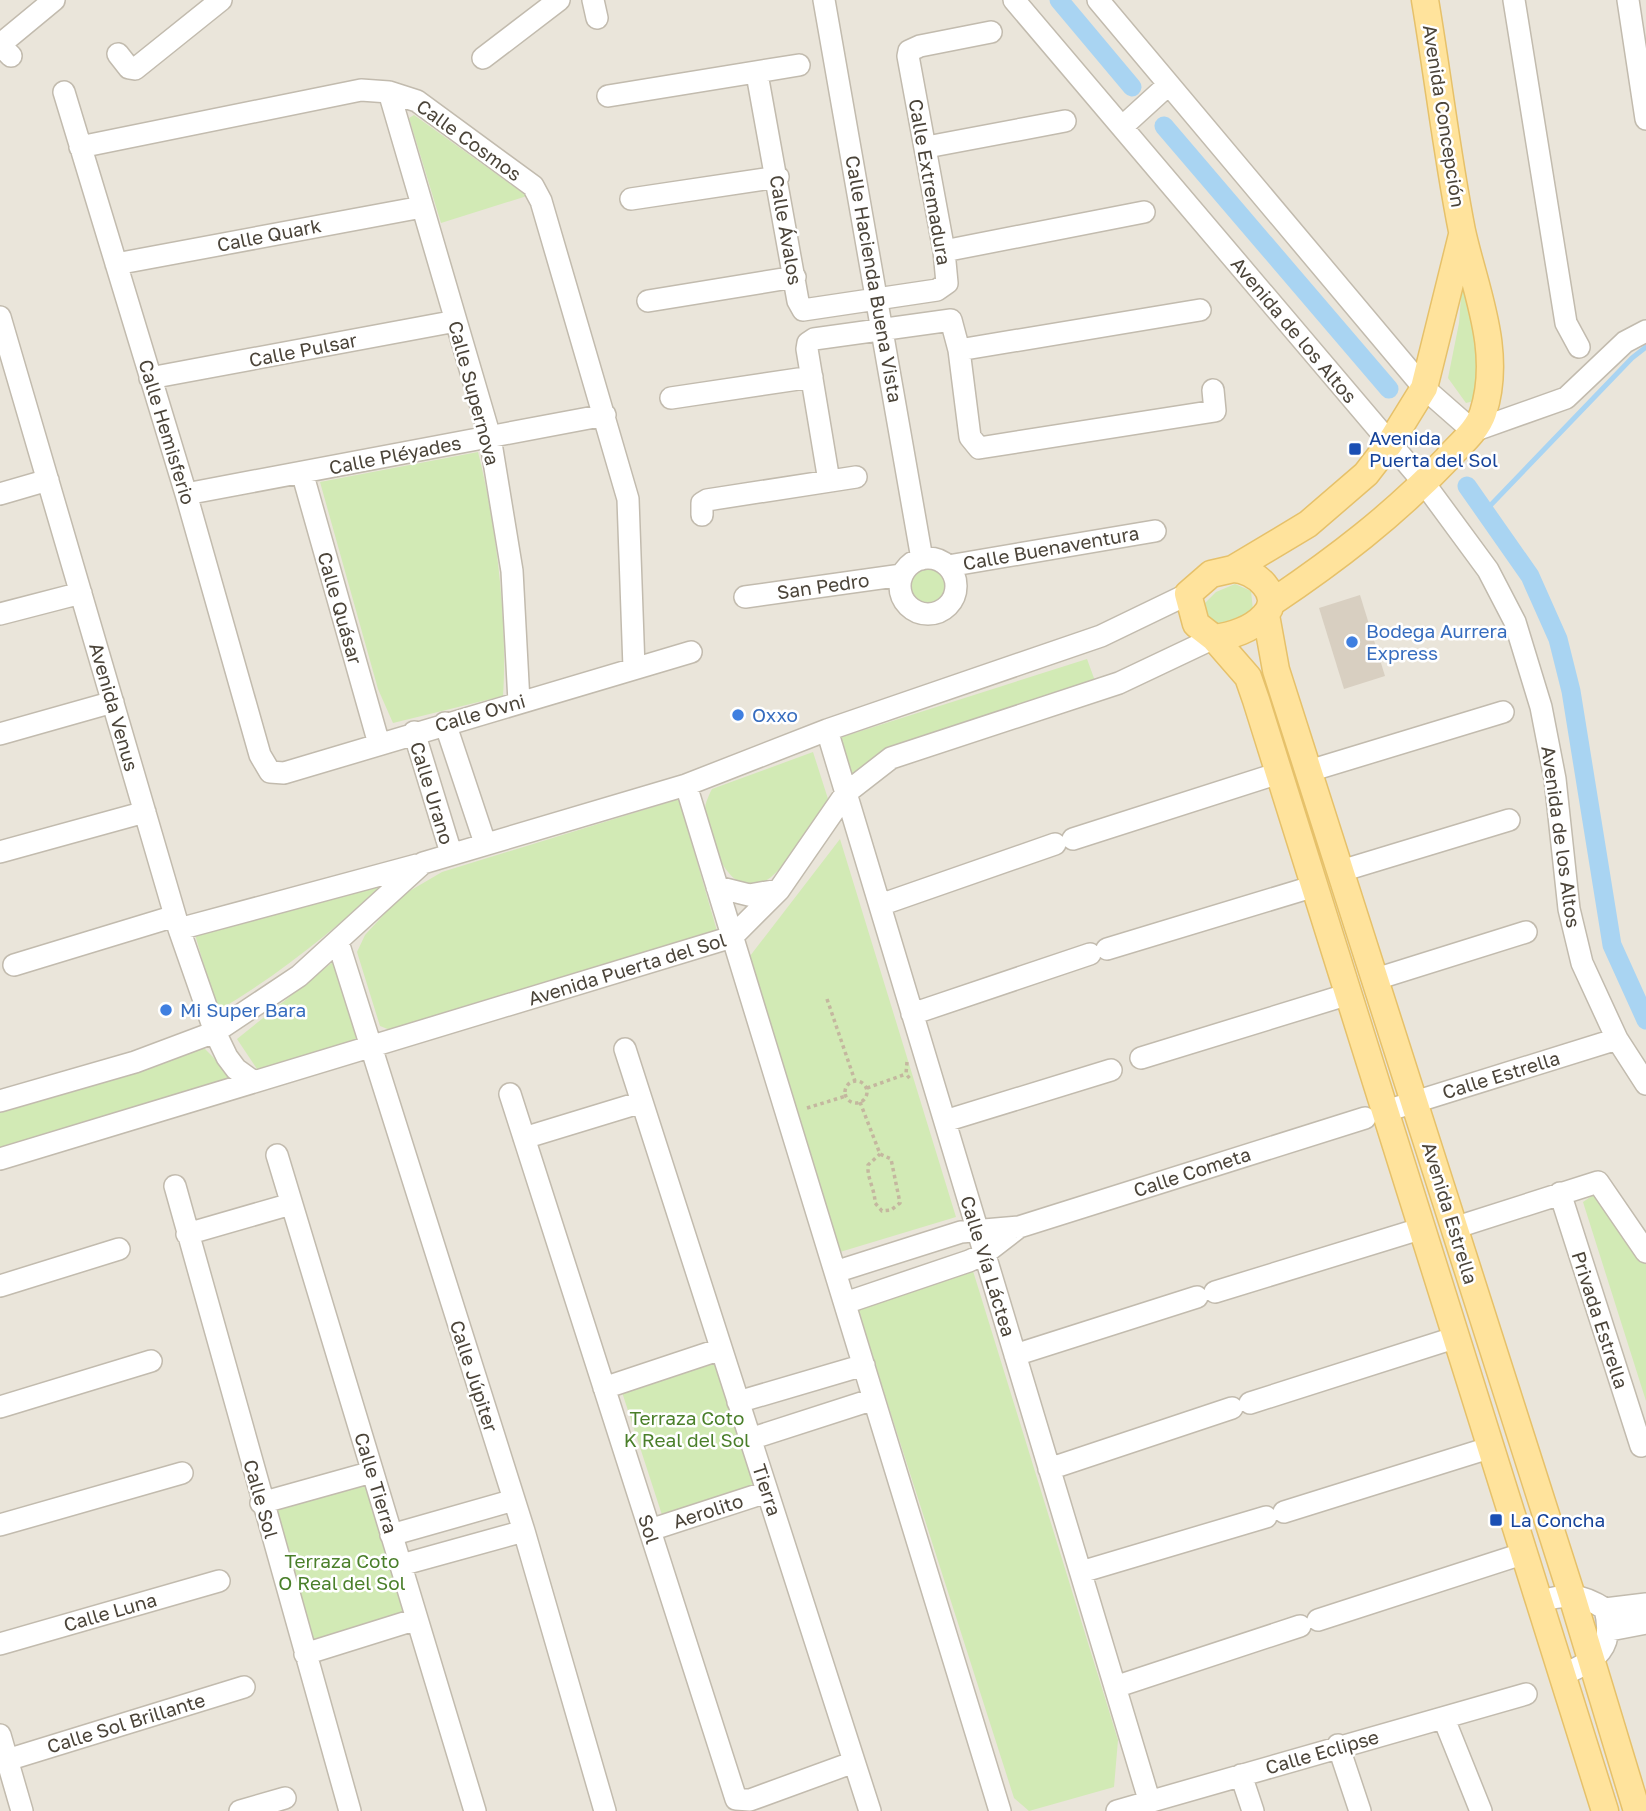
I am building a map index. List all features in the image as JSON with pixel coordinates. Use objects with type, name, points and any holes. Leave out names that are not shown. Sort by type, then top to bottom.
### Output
[{"type":"main road","name":"Avenida Concepción","points":[[1425,0],[1463,232],[1485,312],[1489,363],[1483,415],[1473,431]]},
{"type":"main road","name":"Avenida Concepción","points":[[1424,388],[1463,232]]},
{"type":"main road","points":[[1233,569],[1308,524],[1366,474],[1390,443],[1424,388]]},
{"type":"main road","points":[[1269,609],[1265,584],[1257,575],[1242,569],[1210,574],[1188,594],[1196,624],[1214,638],[1244,629],[1336,560],[1424,483],[1473,431]]},
{"type":"main road","name":"Avenida Estrella","points":[[1269,609],[1276,670],[1571,1593],[1637,1811]]},
{"type":"main road","name":"Avenida Estrella","points":[[1214,638],[1248,677],[1349,994],[1376,1114],[1423,1228],[1605,1811]]},
{"type":"street","points":[[11,56],[2,47],[2,43],[54,0]]},
{"type":"street","points":[[118,54],[130,69],[135,69],[221,0]]},
{"type":"street","points":[[483,58],[559,0]]},
{"type":"street","name":"Calle Hacienda Buena Vista","points":[[824,0],[922,558]]},
{"type":"street","name":"Avenida de los Altos","points":[[1014,0],[1424,483],[1488,570],[1521,640],[1542,707],[1555,779],[1574,936],[1587,976],[1617,1039],[1646,1084]]},
{"type":"street","points":[[1098,0],[1424,388],[1473,431],[1566,398],[1625,342],[1646,331]]},
{"type":"street","points":[[1514,0],[1566,323],[1579,348]]},
{"type":"street","points":[[1635,13],[1646,119]]},
{"type":"street","name":"Calle Extremadura","points":[[878,298],[941,288],[948,279],[927,147],[908,62],[909,51],[920,46],[991,32]]},
{"type":"street","points":[[608,96],[757,74],[799,65]]},
{"type":"street","name":"Calle Ávalos","points":[[757,74],[778,177],[798,301],[806,311],[878,298]]},
{"type":"street","points":[[1122,127],[1168,85]]},
{"type":"street","name":"Calle Cosmos","points":[[80,147],[361,90],[389,92],[417,101],[538,191],[628,499],[634,668]]},
{"type":"street","name":"Calle Hemisferio","points":[[64,92],[186,494],[260,755],[270,772]]},
{"type":"street","name":"Calle Supernova","points":[[389,92],[490,437],[512,571],[519,702]]},
{"type":"street","points":[[927,147],[1065,121]]},
{"type":"street","points":[[631,199],[778,177]]},
{"type":"street","name":"Calle Quark","points":[[116,264],[422,207]]},
{"type":"street","points":[[944,251],[1144,212]]},
{"type":"street","points":[[648,301],[795,277]]},
{"type":"street","points":[[959,350],[1200,310]]},
{"type":"street","name":"Avenida Venus","points":[[0,317],[8,374],[48,480],[177,922],[215,1032],[231,1064],[254,1082]]},
{"type":"street","points":[[829,481],[808,343],[883,327],[951,320],[959,350],[970,437],[974,446],[983,449],[1215,411],[1213,390]]},
{"type":"street","name":"Calle Pulsar","points":[[150,378],[456,321]]},
{"type":"street","points":[[671,398],[812,377]]},
{"type":"street","name":"Calle Pléyades","points":[[186,494],[605,415]]},
{"type":"street","name":"Calle Quásar","points":[[302,472],[379,744]]},
{"type":"street","points":[[702,515],[702,503],[706,500],[856,477]]},
{"type":"street","points":[[0,494],[48,480]]},
{"type":"street","name":"Calle Buenaventura","points":[[948,566],[1155,530]]},
{"type":"street","points":[[922,558],[936,559],[948,566],[956,580],[954,597],[944,610],[929,615],[913,611],[902,599],[902,575],[910,564],[922,558]]},
{"type":"street","name":"San Pedro","points":[[745,597],[902,575]]},
{"type":"street","points":[[0,614],[81,593]]},
{"type":"street","points":[[14,965],[177,922],[423,863],[686,785],[827,730],[1101,636],[1188,594]]},
{"type":"street","name":"Avenida Puerta del Sol","points":[[0,1159],[733,937],[779,890],[846,793],[891,758],[1119,683],[1214,638]]},
{"type":"street","name":"Calle Ovni","points":[[270,772],[284,773],[414,732],[691,652]]},
{"type":"street","points":[[0,734],[113,702]]},
{"type":"street","points":[[1309,771],[1503,712]]},
{"type":"street","name":"Calle Urano","points":[[445,723],[485,843]]},
{"type":"street","name":"Calle Vía Láctea","points":[[827,730],[1115,1688],[1132,1808]]},
{"type":"street","name":"Calle Urano","points":[[414,732],[451,853]]},
{"type":"street","points":[[880,905],[1279,773]]},
{"type":"street","points":[[686,785],[1000,1811]]},
{"type":"street","points":[[0,852],[145,812]]},
{"type":"street","points":[[1341,871],[1509,820]]},
{"type":"street","points":[[0,1101],[135,1062],[215,1032],[299,976],[423,863]]},
{"type":"street","points":[[912,1014],[1099,952],[1315,886]]},
{"type":"street","points":[[717,887],[749,895],[779,890]]},
{"type":"street","points":[[1376,979],[1526,932]]},
{"type":"street","name":"Calle Júpiter","points":[[338,942],[524,1531],[605,1811]]},
{"type":"street","points":[[1141,1058],[1349,994]]},
{"type":"street","name":"Calle Estrella","points":[[1376,1114],[1617,1039]]},
{"type":"street","name":"Tierra","points":[[625,1049],[870,1811]]},
{"type":"street","points":[[945,1121],[1111,1070]]},
{"type":"street","name":"Sol","points":[[510,1094],[736,1799],[750,1800],[854,1762]]},
{"type":"street","points":[[524,1138],[642,1102]]},
{"type":"street","name":"Calle Cometa","points":[[835,1272],[977,1229],[1019,1227],[1376,1114]]},
{"type":"street","name":"Calle Tierra","points":[[277,1155],[475,1811]]},
{"type":"street","points":[[1454,1228],[1598,1182],[1646,1252]]},
{"type":"street","name":"Calle Sol","points":[[175,1186],[261,1503],[349,1811]]},
{"type":"street","name":"Privada Estrella","points":[[1560,1194],[1641,1446]]},
{"type":"street","points":[[187,1234],[291,1204]]},
{"type":"street","name":"Calle Cometa","points":[[845,1303],[985,1254],[1019,1227]]},
{"type":"street","points":[[1015,1355],[1423,1228]]},
{"type":"street","points":[[0,1286],[119,1249]]},
{"type":"street","points":[[1049,1469],[1457,1337]]},
{"type":"street","points":[[604,1388],[722,1349]]},
{"type":"street","points":[[0,1407],[151,1360]]},
{"type":"street","points":[[738,1402],[864,1365]]},
{"type":"street","points":[[750,1438],[874,1399]]},
{"type":"street","points":[[1081,1572],[1492,1447]]},
{"type":"street","points":[[261,1503],[372,1472]]},
{"type":"street","points":[[0,1525],[182,1473]]},
{"type":"street","name":"Aerolito","points":[[650,1530],[767,1492]]},
{"type":"street","points":[[391,1535],[514,1500]]},
{"type":"street","points":[[401,1564],[524,1531]]},
{"type":"street","points":[[1115,1688],[1525,1553]]},
{"type":"street","name":"Calle Luna","points":[[0,1644],[219,1581]]},
{"type":"street","points":[[1540,1601],[1571,1593],[1587,1598],[1608,1619],[1646,1623]]},
{"type":"street","points":[[1608,1619],[1646,1604]]},
{"type":"street","points":[[306,1654],[417,1619]]},
{"type":"street","points":[[1563,1675],[1591,1662],[1607,1641],[1608,1619]]},
{"type":"street","name":"Calle Sol Brillante","points":[[4,1758],[244,1687]]},
{"type":"street","name":"Calle Eclipse","points":[[1132,1808],[1338,1745],[1444,1719],[1526,1694]]},
{"type":"street","points":[[1444,1719],[1481,1811]]},
{"type":"street","points":[[0,1735],[4,1758],[22,1811]]},
{"type":"street","points":[[1338,1745],[1360,1811]]},
{"type":"street","points":[[1241,1775],[1253,1811]]},
{"type":"street","points":[[240,1811],[285,1798]]},
{"type":"path","points":[[827,999],[855,1081]]},
{"type":"path","points":[[867,1088],[906,1074]]},
{"type":"path","points":[[855,1081],[862,1082],[867,1088],[867,1095],[860,1102],[853,1102],[846,1096],[847,1086],[855,1081]]},
{"type":"path","points":[[807,1108],[846,1096]]},
{"type":"path","points":[[860,1102],[880,1154],[891,1159],[893,1177],[900,1189],[900,1203],[891,1210],[882,1211],[875,1203],[875,1189],[867,1176],[868,1165],[880,1154]]},
{"type":"shaded area","points":[[0,0],[1646,0],[1646,1811],[0,1811]]},
{"type":"green space","points":[[414,115],[527,196],[441,223],[409,118]]},
{"type":"green space","points":[[1462,284],[1470,292],[1478,381],[1474,401],[1466,403],[1448,378],[1459,323]]},
{"type":"green space","points":[[478,452],[499,573],[504,637],[503,696],[393,723],[378,689],[320,482]]},
{"type":"green space","points":[[928,568],[942,573],[947,587],[942,601],[928,606],[914,601],[909,587],[914,573]]},
{"type":"green space","points":[[1235,584],[1251,591],[1253,610],[1223,632],[1199,609],[1216,592]]},
{"type":"green space","points":[[1087,659],[1095,681],[852,781],[839,738]]},
{"type":"green space","points":[[813,752],[829,802],[787,861],[768,880],[747,885],[737,880],[720,860],[710,834],[705,810],[712,789]]},
{"type":"green space","points":[[679,799],[717,931],[390,1030],[380,1026],[357,952],[365,935],[401,896],[442,872]]},
{"type":"green space","points":[[840,839],[956,1217],[840,1252],[750,956]]},
{"type":"green space","points":[[391,878],[307,949],[263,982],[217,1011],[194,931]]},
{"type":"green space","points":[[334,961],[357,1041],[257,1069],[237,1039]]},
{"type":"green space","points":[[203,1047],[235,1079],[0,1149],[0,1113]]},
{"type":"green space","points":[[1596,1193],[1601,1194],[1646,1264],[1646,1401],[1583,1202]]},
{"type":"green space","points":[[973,1271],[1118,1740],[1114,1787],[1029,1811],[1014,1798],[857,1308]]},
{"type":"green space","name":"Terraza Coto K Real del Sol","points":[[716,1355],[759,1487],[663,1518],[620,1386]]},
{"type":"green space","name":"Terraza Coto O Real del Sol","points":[[372,1472],[417,1619],[305,1654],[261,1503]]},
{"type":"building","name":"Bodega Aurrera Express","points":[[1360,595],[1385,676],[1344,689],[1319,608]]},
{"type":"waterway","points":[[1059,0],[1132,87]]},
{"type":"waterway","points":[[1164,126],[1389,389]]},
{"type":"waterway","points":[[1485,511],[1632,358],[1646,347]]},
{"type":"waterway","points":[[1467,486],[1530,576],[1558,639],[1571,691],[1612,945],[1646,1020]]},
{"type":"place","name":"Avenida Puerta del Sol","points":[[1355,449]]},
{"type":"place","name":"Bodega Aurrera Express","points":[[1352,642]]},
{"type":"place","name":"Oxxo","points":[[738,715]]},
{"type":"place","name":"Mi Super Bara","points":[[166,1010]]},
{"type":"place","name":"La Concha","points":[[1496,1520]]}]
